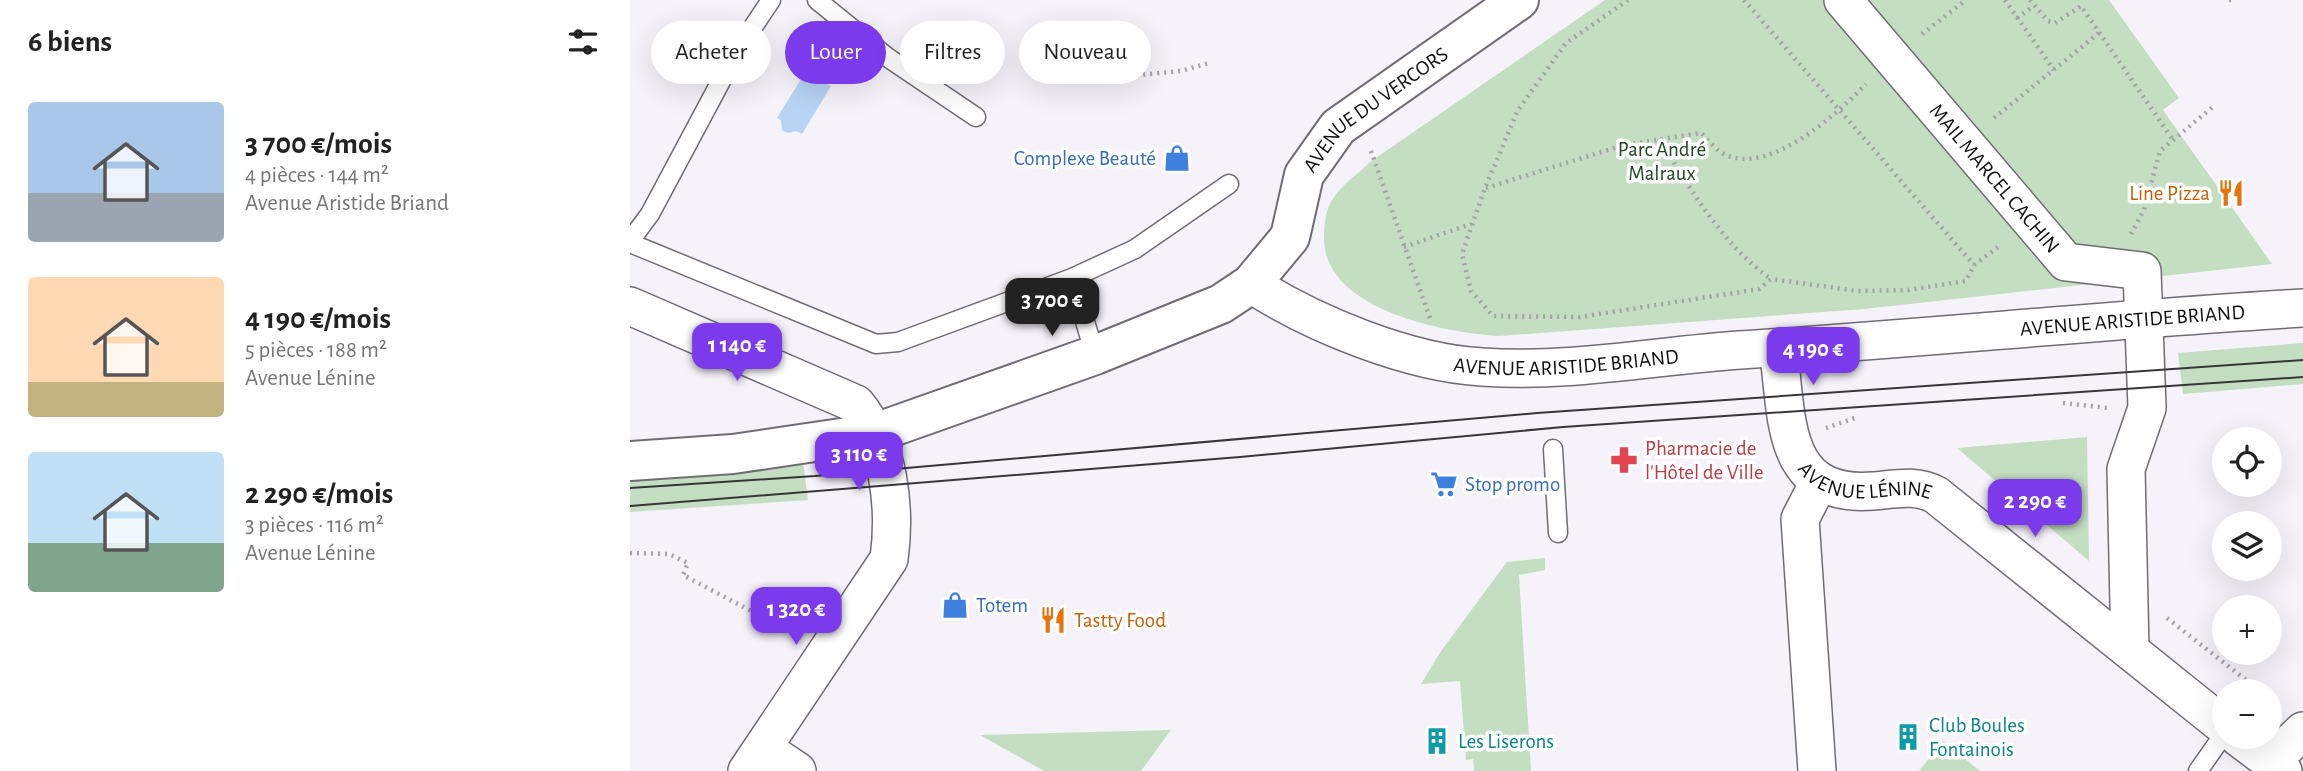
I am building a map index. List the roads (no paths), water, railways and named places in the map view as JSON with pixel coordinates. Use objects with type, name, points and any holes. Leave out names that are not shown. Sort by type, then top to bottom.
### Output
[{"type":"street","name":"AVENUE DU VERCORS","points":[[1251,284],[1290,237],[1304,175],[1338,127],[1519,0]]},
{"type":"street","name":"MAIL MARCEL CACHIN","points":[[1843,0],[2066,262],[2142,271],[2144,320]]},
{"type":"street","name":"AVENUE ARISTIDE BRIAND","points":[[1251,284],[1269,296],[1354,335],[1429,359],[1482,367],[1588,365],[1965,331],[2303,308]]},
{"type":"street","points":[[630,461],[733,454],[875,433],[1189,319],[1221,304],[1251,284]]},
{"type":"street","points":[[630,306],[856,404],[875,433],[887,469],[892,542],[889,559],[755,760],[797,771]]},
{"type":"street","points":[[2130,650],[2126,469],[2147,408],[2144,320]]},
{"type":"street","name":"AVENUE LÉNINE","points":[[1778,348],[1791,443],[1805,467],[1819,482],[1849,492],[1917,487],[1927,490],[2212,716]]},
{"type":"street","points":[[1817,771],[1800,519],[1819,482]]},
{"type":"street","points":[[2254,749],[2277,766],[2303,731]]},
{"type":"lane","points":[[771,0],[737,51],[650,214],[630,242],[877,344],[898,342],[1072,278],[1135,248],[1229,184]]},
{"type":"lane","points":[[817,0],[887,57],[976,117]]},
{"type":"lane","points":[[1072,278],[1095,355]]},
{"type":"lane","points":[[1553,449],[1558,533]]},
{"type":"lane","points":[[2198,771],[2213,749]]},
{"type":"water","points":[[798,84],[831,86],[802,134],[782,130],[781,120],[777,118]]},
{"type":"tram line","points":[[630,488],[815,476],[1537,413],[2303,360]]},
{"type":"tram line","points":[[630,506],[1240,457],[1563,427],[2303,377]]},
{"type":"place","name":"Complexe Beauté","points":[[1177,158]]},
{"type":"place","name":"Line Pizza","points":[[2231,193]]},
{"type":"place","name":"Pharmacie de l'Hôtel de Ville","points":[[1624,460]]},
{"type":"place","name":"Stop promo","points":[[1444,484]]},
{"type":"place","name":"Totem","points":[[955,605]]},
{"type":"place","name":"Tastty Food","points":[[1053,620]]},
{"type":"place","name":"Club Boules Fontainois","points":[[1908,737]]},
{"type":"place","name":"Les Liserons","points":[[1437,741]]},
{"type":"park label","name":"Parc André Malraux","points":[[1662,161]]}]
